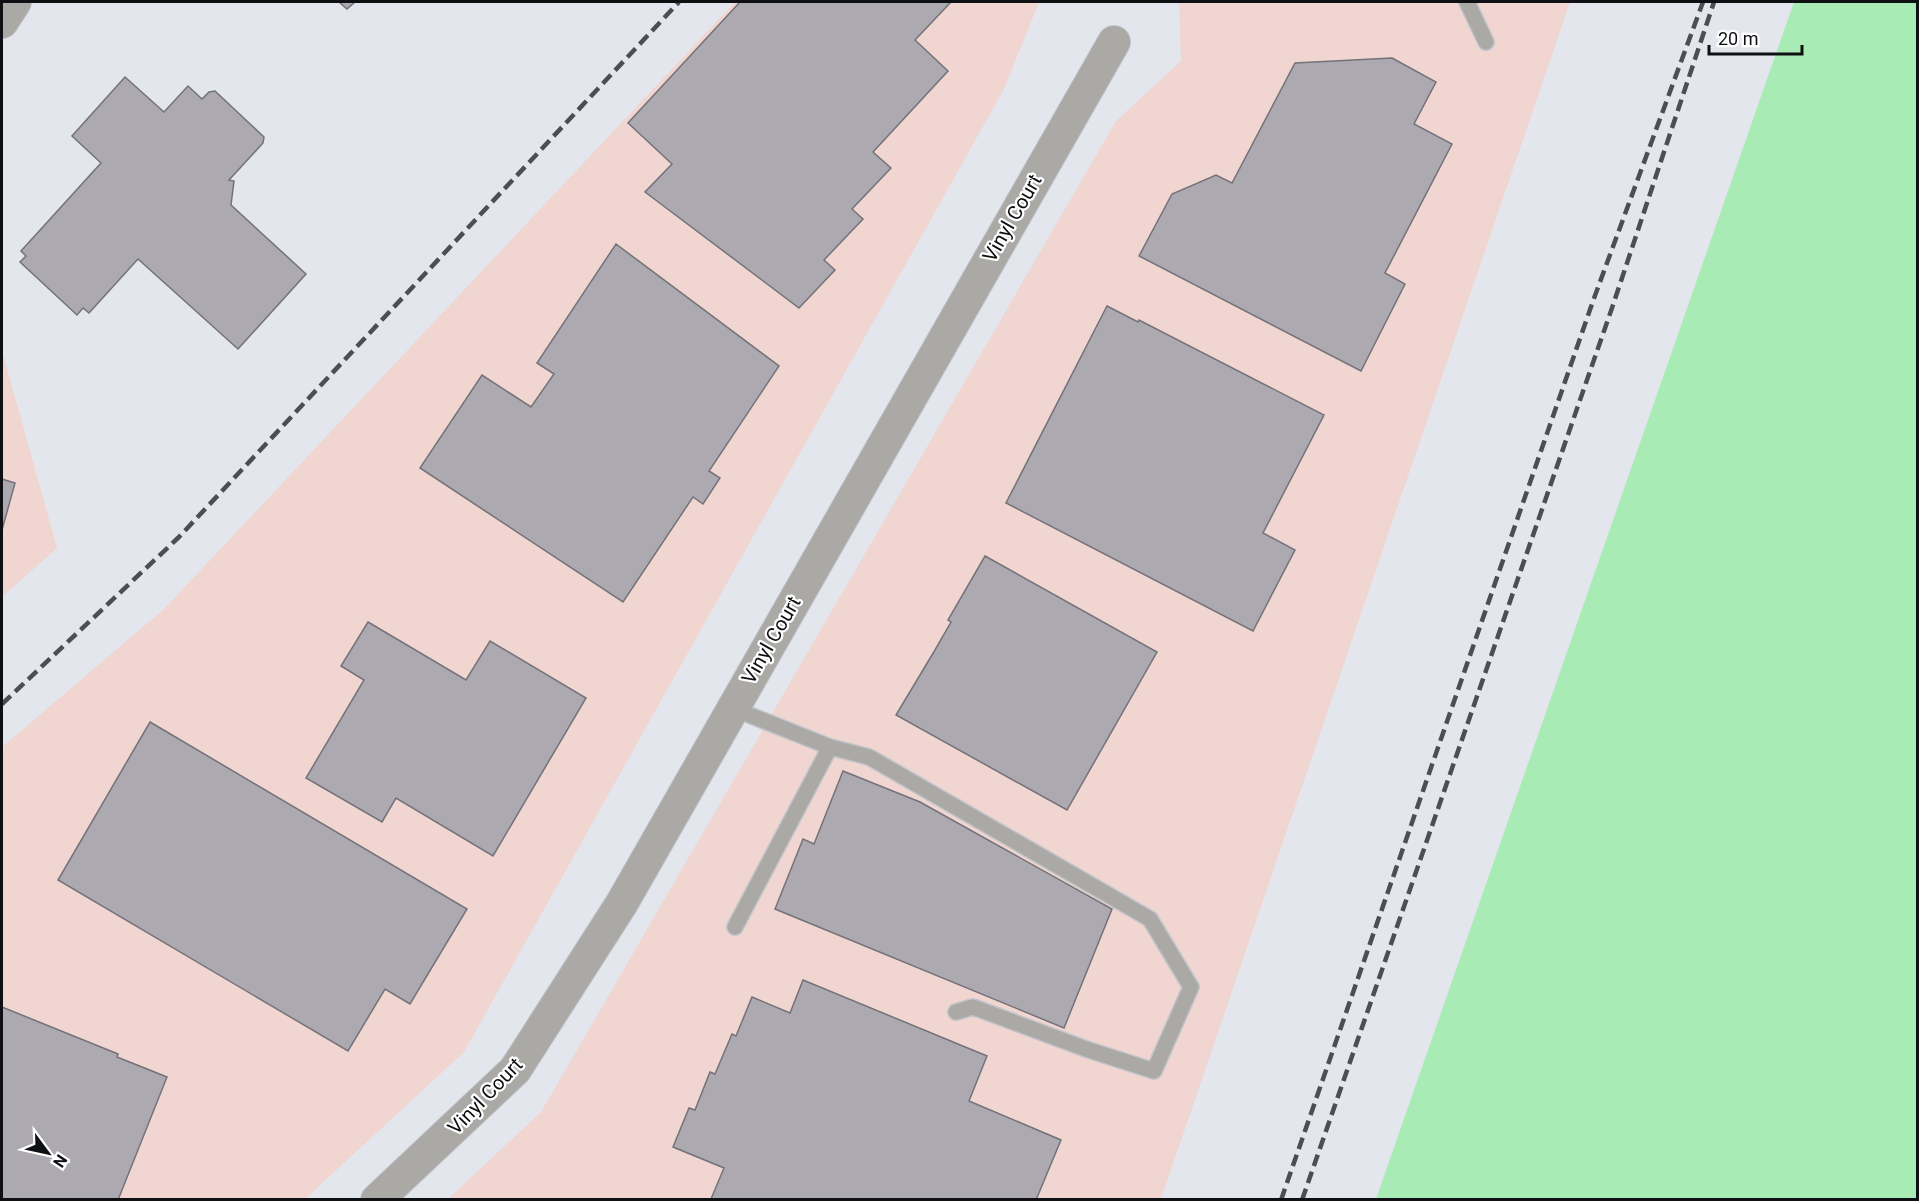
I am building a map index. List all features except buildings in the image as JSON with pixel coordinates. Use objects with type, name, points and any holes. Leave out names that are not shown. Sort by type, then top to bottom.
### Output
[{"type":"street","points":[[2,22],[15,2]]},
{"type":"street","name":"Vinyl Court","points":[[377,1200],[515,1070],[622,903],[1114,42]]},
{"type":"lane","points":[[1467,2],[1486,42]]},
{"type":"lane","points":[[732,708],[830,747],[869,757],[1150,919],[1191,987],[1154,1071],[1086,1049],[973,1007],[956,1012]]},
{"type":"lane","points":[[735,927],[830,747]]},
{"type":"shaded area","points":[[735,2],[1039,2],[1004,89],[464,1052],[305,1199],[2,1199],[2,747],[164,609]]},
{"type":"shaded area","points":[[1179,2],[1570,2],[1161,1199],[447,1200],[541,1112],[1116,121],[1181,61]]},
{"type":"shaded area","points":[[2,351],[57,548],[2,597]]},
{"type":"green space","points":[[1794,2],[1917,2],[1917,1199],[1376,1199]]},
{"type":"railway","points":[[2,704],[179,537],[679,2]]},
{"type":"railway","points":[[1281,1200],[1593,301],[1703,2]]},
{"type":"railway","points":[[1302,1200],[1612,308],[1714,2]]}]
